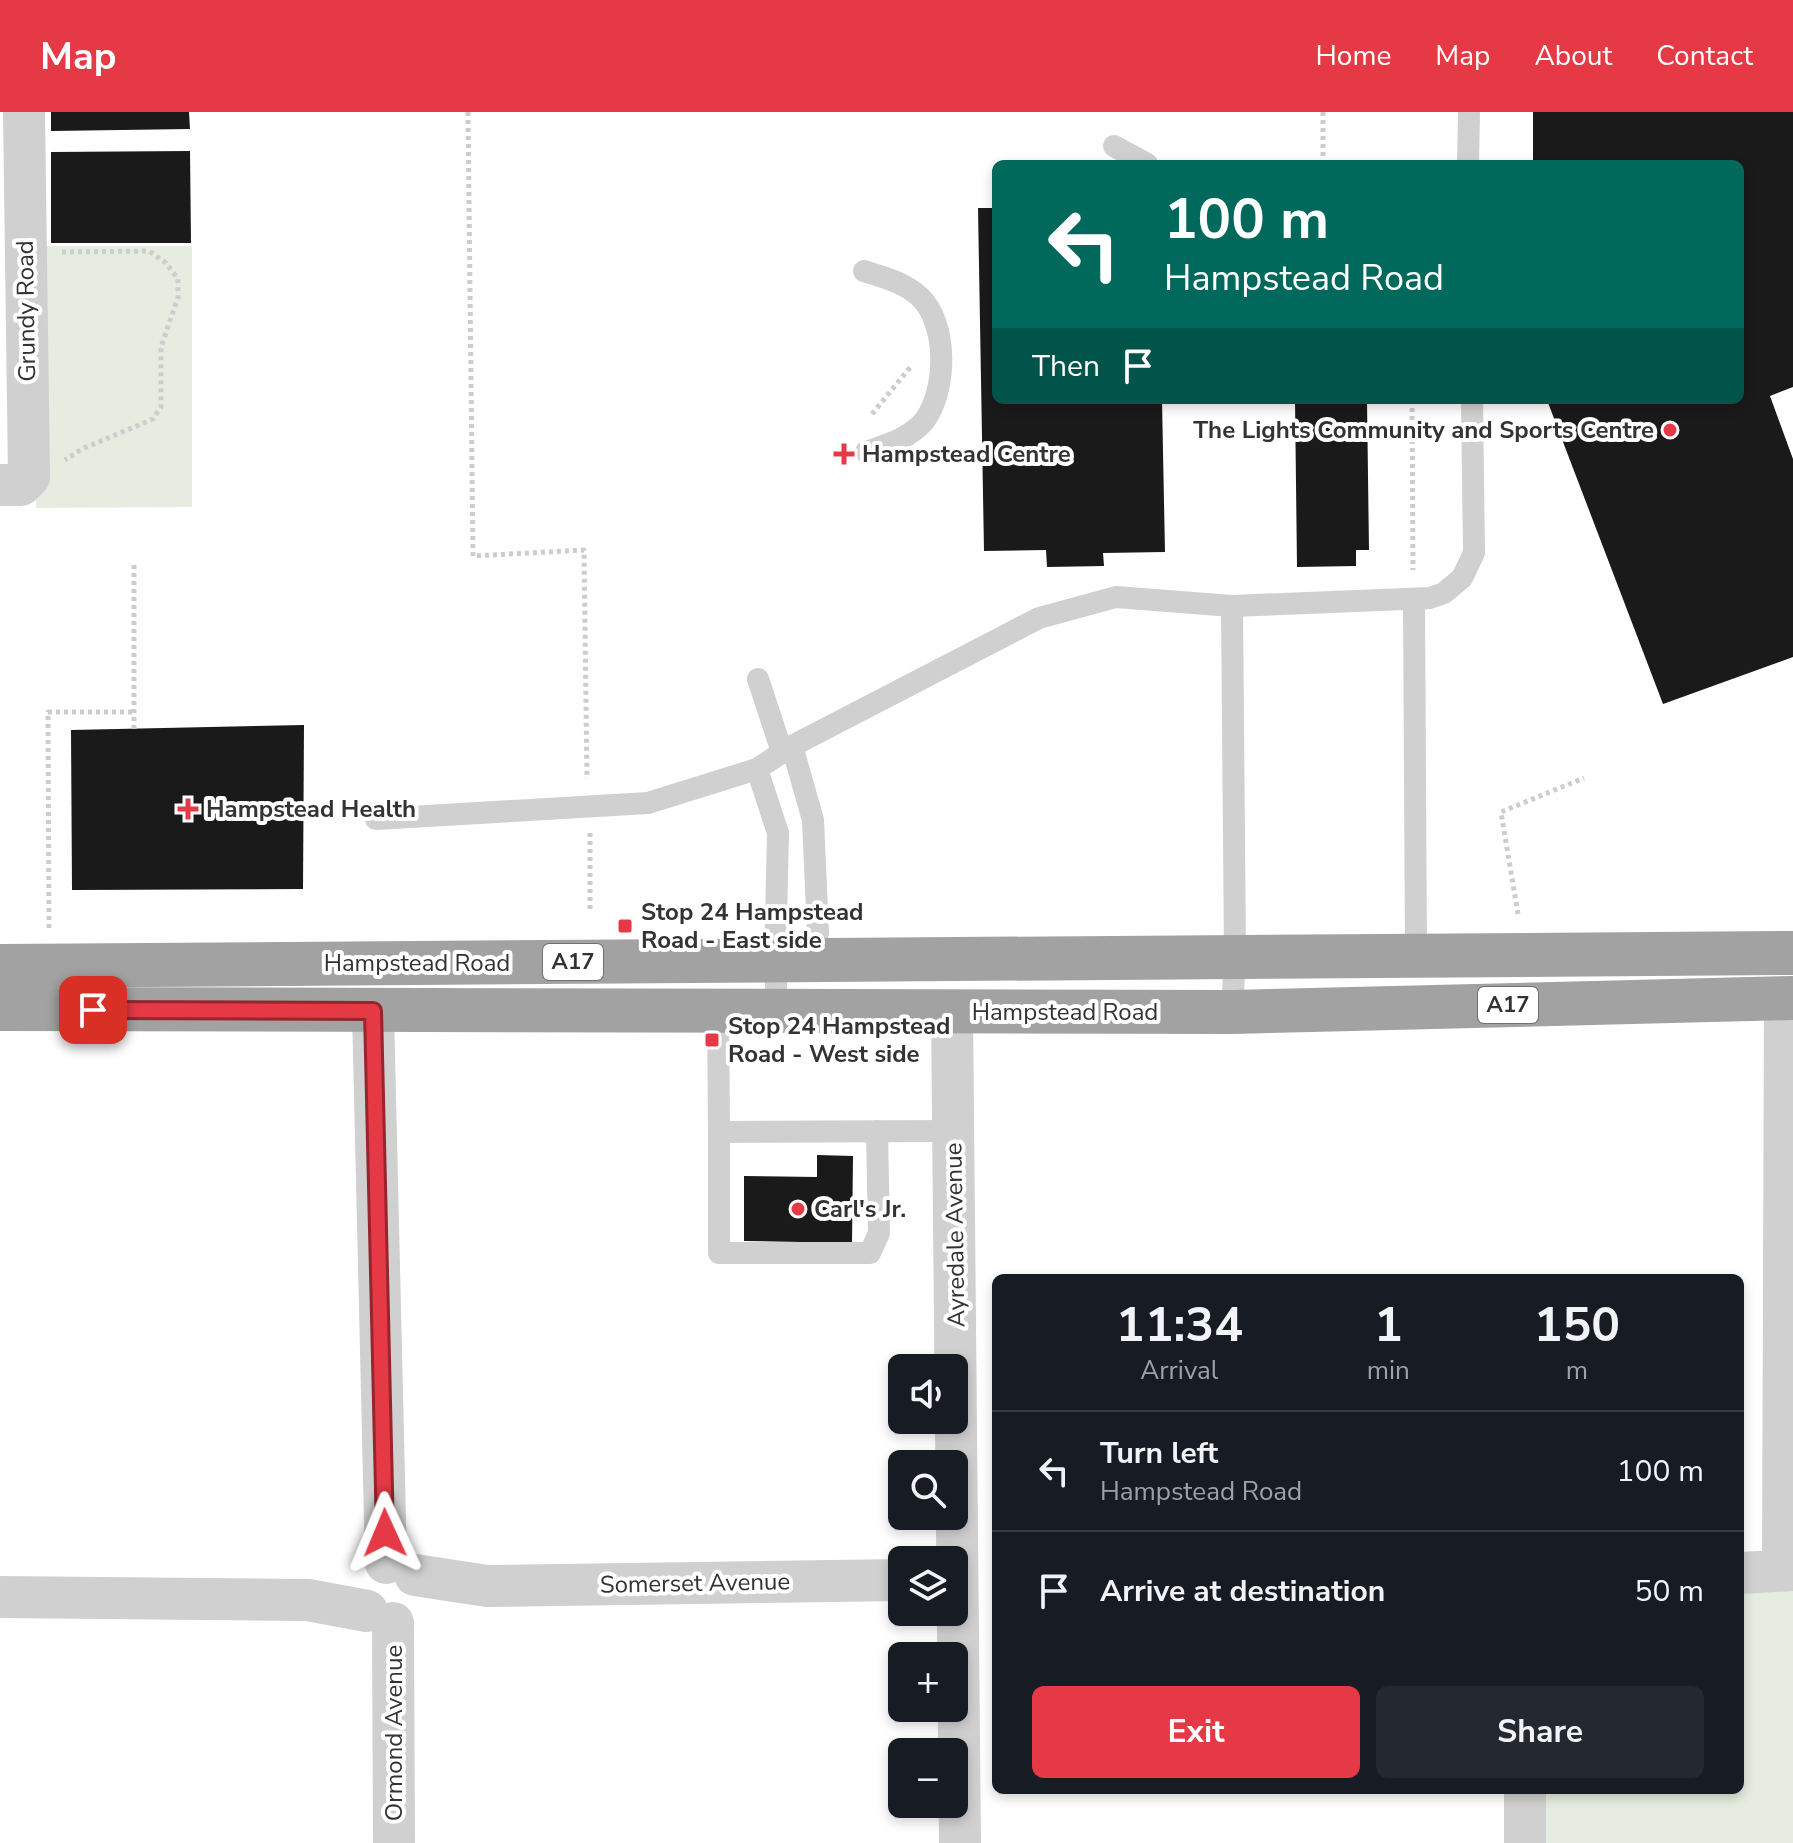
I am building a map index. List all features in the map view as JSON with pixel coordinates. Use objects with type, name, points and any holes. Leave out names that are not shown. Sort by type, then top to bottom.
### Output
[{"type":"highway","name":"Hampstead Road","points":[[0,966],[952,961],[1235,955],[1789,954]]},
{"type":"highway","points":[[1789,954],[1789,998]]},
{"type":"highway","points":[[952,961],[952,1011]]},
{"type":"highway","points":[[372,963],[373,1011]]},
{"type":"highway","name":"Hampstead Road","points":[[0,1009],[1232,1012],[1789,998]]},
{"type":"street","name":"Grundy Road","points":[[0,485],[21,485],[29,477],[24,112]]},
{"type":"street","points":[[1744,1573],[1788,1570],[1789,998]]},
{"type":"street","name":"Ormond Avenue","points":[[373,1011],[391,1594],[394,1843]]},
{"type":"street","name":"Ayredale Avenue","points":[[952,1011],[970,1580],[960,1843]]},
{"type":"street","name":"Somerset Avenue","points":[[0,1597],[308,1600],[487,1586],[888,1580]]},
{"type":"street","points":[[1525,1794],[1525,1843]]},
{"type":"lane","points":[[1468,160],[1469,112]]},
{"type":"lane","points":[[1114,146],[1140,160]]},
{"type":"lane","points":[[864,271],[893,279],[921,299],[932,314],[939,345],[936,399],[925,420],[908,434],[866,452]]},
{"type":"lane","points":[[376,819],[648,803],[757,769],[787,749],[1039,618],[1116,597],[1232,606],[1414,599],[1444,593],[1462,578],[1474,553],[1472,404]]},
{"type":"lane","points":[[1414,599],[1416,955]]},
{"type":"lane","points":[[1232,606],[1235,955],[1232,1012]]},
{"type":"lane","points":[[758,679],[813,820],[818,933],[775,961]]},
{"type":"lane","points":[[757,769],[778,833],[777,1011]]},
{"type":"lane","points":[[718,1011],[719,1253],[870,1253],[879,1233],[877,1131]]},
{"type":"lane","points":[[719,1132],[954,1131]]},
{"type":"path","points":[[468,112],[473,556],[584,550],[587,784]]},
{"type":"path","points":[[1323,112],[1323,160]]},
{"type":"path","points":[[60,252],[149,251],[166,263],[178,279],[178,297],[161,347],[161,407],[153,419],[82,449],[62,462]]},
{"type":"path","points":[[872,414],[913,363]]},
{"type":"path","points":[[1412,404],[1414,599]]},
{"type":"path","points":[[134,564],[134,729]]},
{"type":"path","points":[[49,965],[48,712],[134,712]]},
{"type":"path","points":[[1518,914],[1501,812],[1584,778]]},
{"type":"path","points":[[590,823],[590,912]]},
{"type":"shaded area","points":[[36,246],[192,246],[192,507],[36,508]]},
{"type":"shaded area","points":[[1793,1570],[1793,1843],[1525,1843],[1525,1794],[1744,1794],[1744,1573]]},
{"type":"building","points":[[51,112],[189,112],[190,129],[51,131]]},
{"type":"building","name":"The Lights Community and Sports Centre","points":[[1533,112],[1793,112],[1793,387],[1770,396],[1793,459],[1793,657],[1663,704],[1549,404],[1744,404],[1744,160],[1533,160]]},
{"type":"building","points":[[190,151],[191,243],[51,243],[51,152]]},
{"type":"building","points":[[978,208],[992,208],[992,404],[1162,404],[1165,552],[1103,553],[1104,566],[1047,567],[1046,550],[984,551]]},
{"type":"building","points":[[1295,404],[1367,404],[1369,550],[1356,550],[1356,566],[1297,567]]},
{"type":"building","name":"Hampstead Health","points":[[304,725],[303,889],[72,890],[71,730]]},
{"type":"building","name":"Carl's Jr.","points":[[817,1155],[853,1156],[852,1243],[744,1241],[744,1176],[817,1177]]},
{"type":"place","name":"The Lights Community and Sports Centre","points":[[1670,430]]},
{"type":"place","name":"Hampstead Centre","points":[[844,454]]},
{"type":"place","name":"Hampstead Health","points":[[188,809]]},
{"type":"place","name":"Stop 24 Hampstead Road - East side","points":[[625,926]]},
{"type":"place","name":"Stop 24 Hampstead Road - West side","points":[[712,1040]]},
{"type":"place","name":"Carl's Jr.","points":[[798,1209]]},
{"type":"route","points":[[93,1010],[373,1011],[385,1533]]}]
